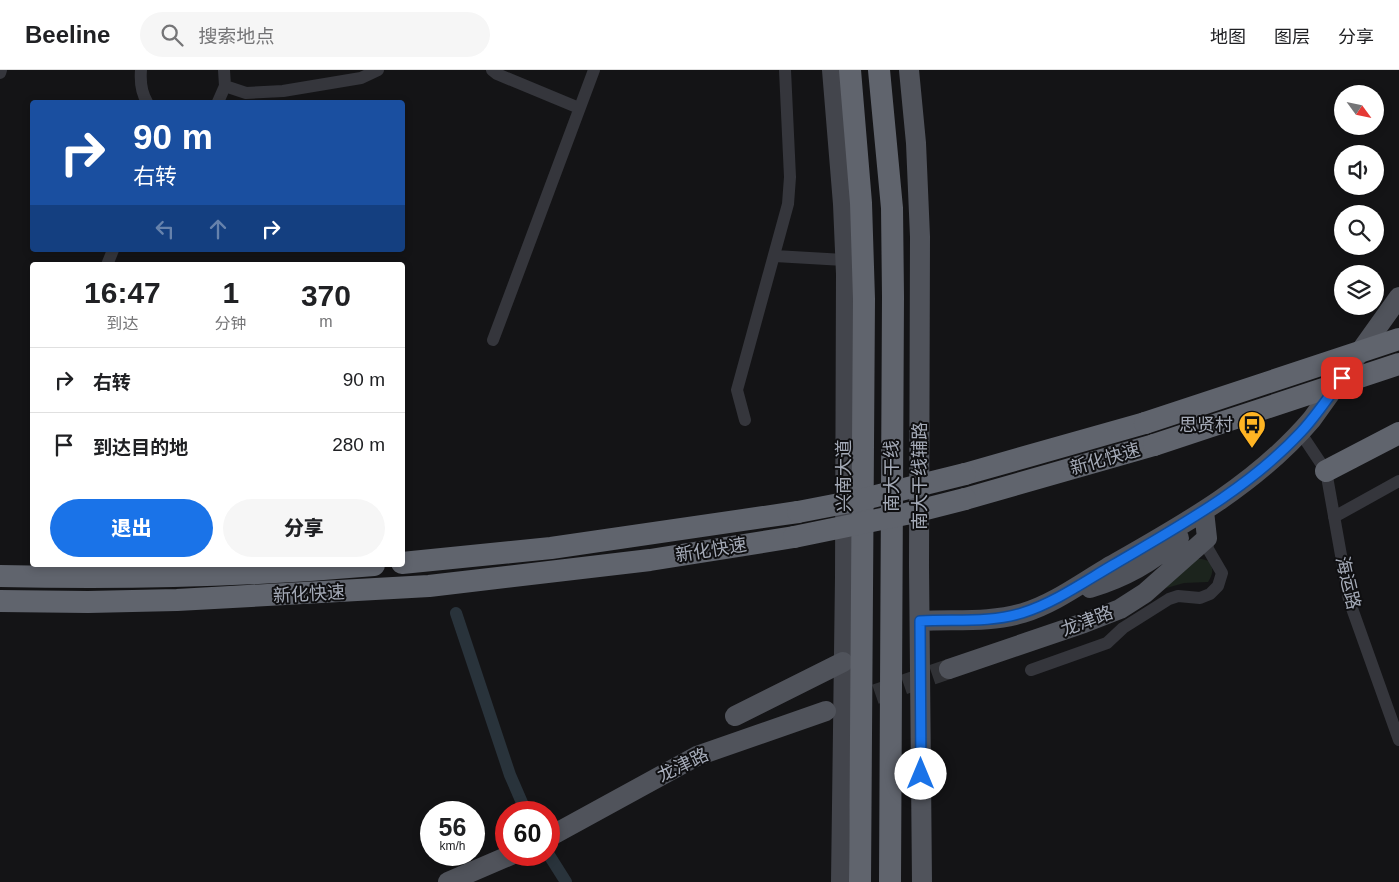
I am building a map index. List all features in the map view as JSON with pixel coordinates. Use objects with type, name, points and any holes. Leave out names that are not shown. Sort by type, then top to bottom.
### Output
[{"type":"highway","name":"南大干线","points":[[850,70],[861,203],[864,299],[860,882]]},
{"type":"highway","name":"南大干线","points":[[880,70],[892,208],[890,882]]},
{"type":"highway","name":"新化快速","points":[[405,563],[560,547],[798,512],[860,500],[965,474],[1145,423],[1399,339]]},
{"type":"highway","name":"新化快速","points":[[0,601],[177,600],[429,586],[650,560],[794,537],[906,514],[1154,445],[1399,364]]},
{"type":"highway","points":[[1326,471],[1399,433]]},
{"type":"highway","name":"新化快速","points":[[0,576],[98,577],[178,575],[275,572],[346,567]]},
{"type":"main road","name":"兴南大道","points":[[831,70],[842,204],[844,260],[843,662],[840,882]]},
{"type":"main road","name":"南大干线辅路","points":[[909,70],[916,143],[920,237],[922,882]]},
{"type":"main road","points":[[920,621],[1007,617],[1033,609],[1059,596],[1111,582],[1139,568],[1179,539],[1204,511],[1258,473],[1299,431],[1329,398],[1399,297]]},
{"type":"main road","points":[[1204,511],[1207,538]]},
{"type":"main road","name":"龙津路","points":[[949,669],[1084,623],[1120,608],[1145,593],[1207,538]]},
{"type":"main road","points":[[735,716],[843,662]]},
{"type":"main road","name":"龙津路","points":[[560,831],[697,756],[826,711]]},
{"type":"main road","points":[[448,882],[495,862]]},
{"type":"main road","points":[[472,882],[498,866]]},
{"type":"street","points":[[140,70],[140,82],[146,100]]},
{"type":"street","points":[[219,100],[225,86],[224,70]]},
{"type":"street","points":[[225,86],[246,93],[283,91],[361,78],[378,70]]},
{"type":"street","points":[[492,70],[497,74],[579,108]]},
{"type":"street","points":[[493,340],[594,70]]},
{"type":"street","points":[[745,420],[737,390],[788,204],[790,177],[785,70]]},
{"type":"street","points":[[775,256],[844,260]]},
{"type":"street","name":"海运路","points":[[1299,431],[1326,471],[1349,600],[1399,740]]},
{"type":"street","points":[[1334,517],[1399,481]]},
{"type":"street","points":[[1031,670],[1107,643],[1128,625],[1169,599],[1178,596],[1200,598],[1216,590],[1222,573],[1208,549],[1207,538]]},
{"type":"shaded area","points":[[1194,559],[1209,561],[1212,572],[1208,582],[1184,583],[1163,589]]},
{"type":"waterway","points":[[456,613],[510,775],[521,801]]},
{"type":"waterway","points":[[556,866],[566,882]]},
{"type":"tunnel","points":[[847,704],[949,669]]},
{"type":"place","name":"思贤村","points":[[1252,449]]},
{"type":"route","points":[[921,774],[920,621],[1007,617],[1033,609],[1059,596],[1156,540],[1243,485],[1301,433],[1342,378]]}]
